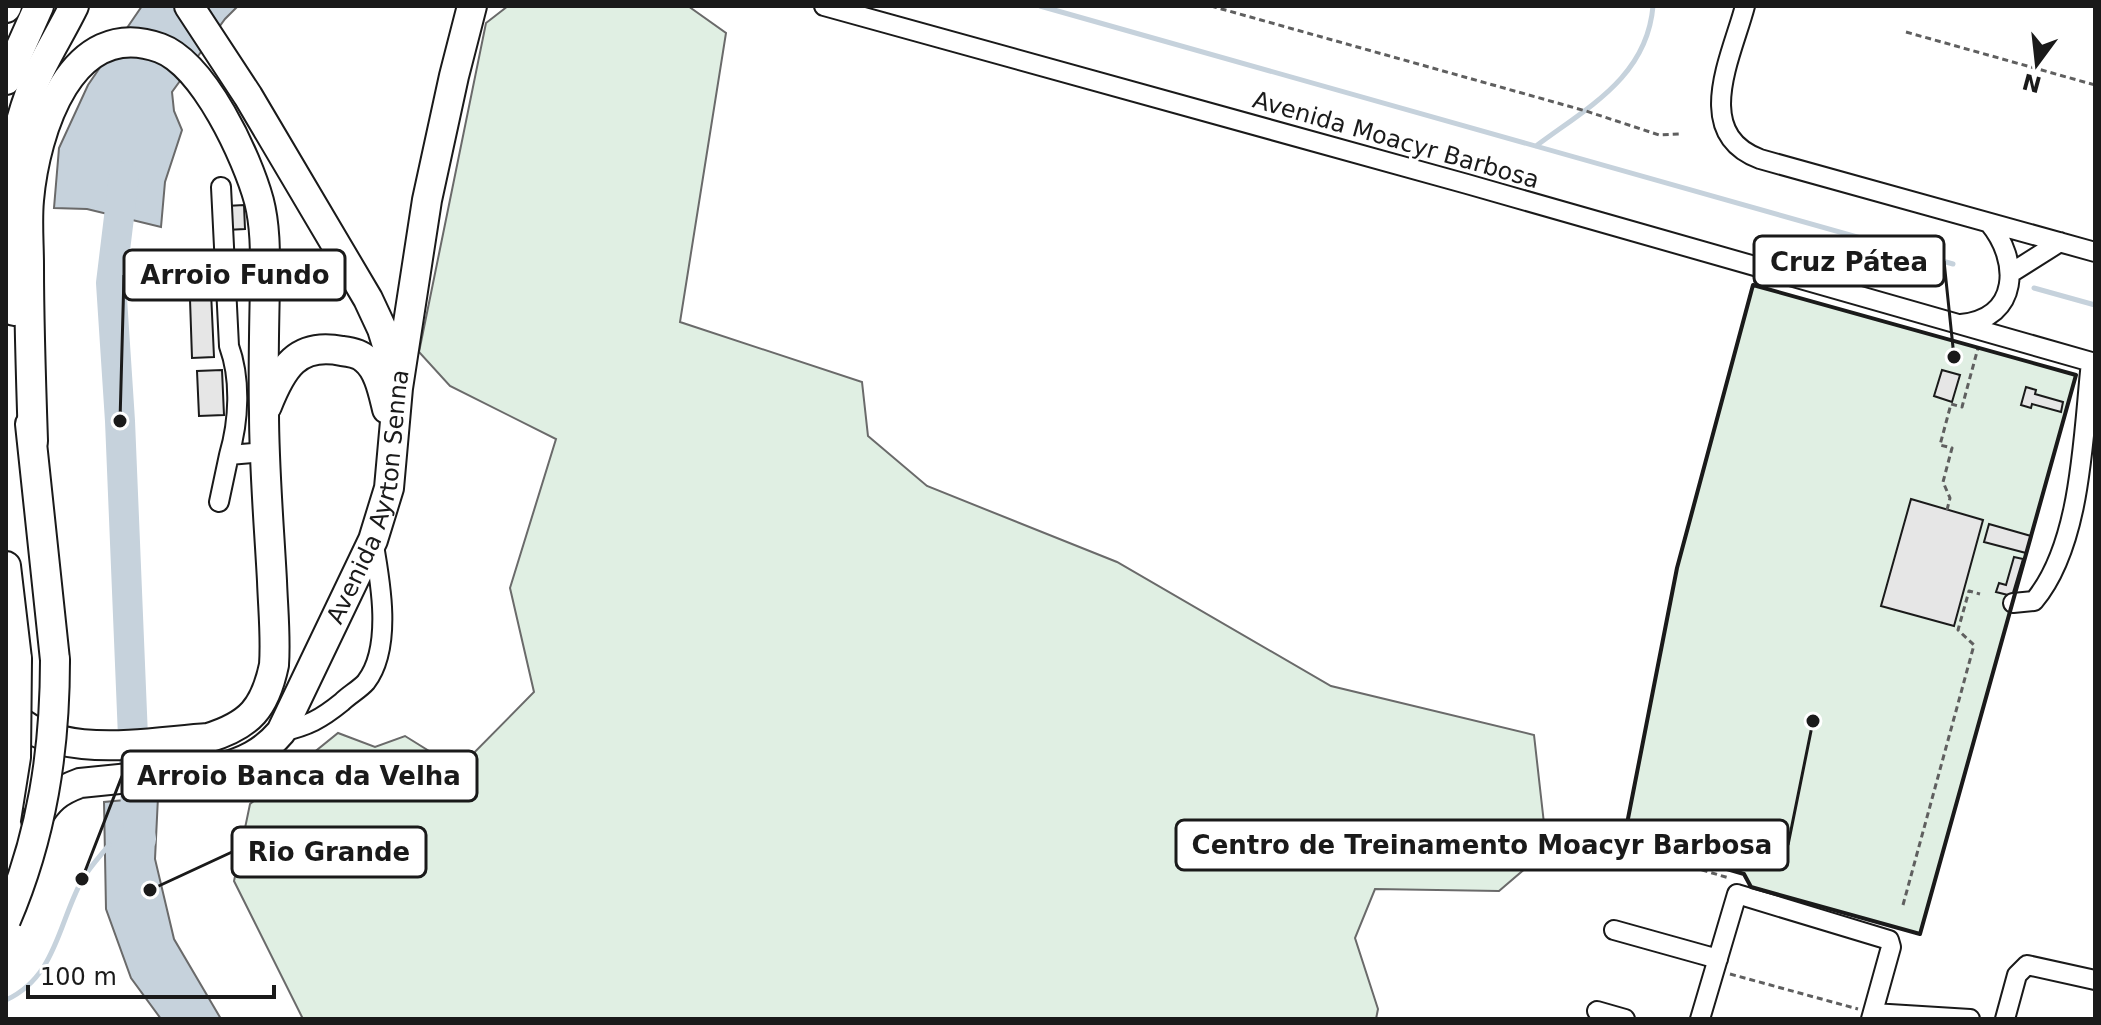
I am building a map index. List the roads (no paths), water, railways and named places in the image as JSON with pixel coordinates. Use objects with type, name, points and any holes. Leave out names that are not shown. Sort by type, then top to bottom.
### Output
[{"type":"highway","points":[[6,80],[39,6]]},
{"type":"highway","points":[[33,441],[10,287],[7,233],[9,192],[16,138],[30,92],[74,6]]},
{"type":"highway","points":[[189,6],[248,96],[368,299],[382,329],[398,388]]},
{"type":"highway","name":"Avenida Ayrton Senna","points":[[6,887],[27,837],[48,800],[62,790],[80,783],[217,769],[253,756],[269,746],[281,732],[373,540],[389,488],[398,388],[427,200],[473,10]]},
{"type":"highway","points":[[6,709],[30,729],[60,741],[81,745],[208,738],[228,732],[251,718],[264,699],[270,682],[275,648],[264,414],[265,249],[259,202],[239,151],[202,81],[187,64],[170,52],[142,41],[122,41],[104,46],[77,68],[60,92],[48,118],[38,149],[29,199],[33,441],[37,509],[55,660],[55,716],[41,817],[32,852],[6,920]]},
{"type":"highway","points":[[264,414],[277,381],[299,355],[313,349],[333,349],[364,357],[373,368],[382,387],[393,437]]},
{"type":"highway","points":[[6,566],[17,659],[18,704],[16,757],[6,820]]},
{"type":"street","name":"Avenida Moacyr Barbosa","points":[[824,6],[2093,362]]},
{"type":"street","points":[[1745,6],[1719,103],[1723,124],[1745,152],[1760,159],[2095,252]]},
{"type":"street","points":[[219,502],[235,434],[237,407],[234,359],[229,346],[221,187]]},
{"type":"street","points":[[1954,325],[1976,321],[1993,311],[2006,295],[2011,273],[2006,248],[1989,223]]},
{"type":"street","points":[[2011,273],[2060,242]]},
{"type":"street","points":[[2013,603],[2034,601],[2046,587],[2073,513],[2093,362]]},
{"type":"street","points":[[229,455],[265,452]]},
{"type":"street","points":[[281,732],[307,727],[366,681],[375,661],[381,620],[382,592],[373,540]]},
{"type":"street","points":[[1700,1019],[1737,894],[1889,940],[1891,947],[1872,1016],[1970,1019]]},
{"type":"street","points":[[1614,930],[1716,964]]},
{"type":"street","points":[[2005,1019],[2022,967],[2034,965],[2095,980]]},
{"type":"street","points":[[1597,1011],[1625,1019]]},
{"type":"waterway","points":[[1040,6],[1953,264]]},
{"type":"waterway","points":[[1536,146],[1594,103],[1627,71],[1640,52],[1653,6]]},
{"type":"waterway","points":[[124,176],[111,283],[120,421],[136,810],[141,839]]},
{"type":"waterway","points":[[2034,288],[2095,305]]},
{"type":"waterway","points":[[6,1000],[23,990],[46,964],[82,880],[109,845]]},
{"type":"place","name":"Cruz Pátea","points":[[1954,357]]},
{"type":"place","name":"Arroio Fundo","points":[[120,421]]},
{"type":"place","name":"Centro de Treinamento Moacyr Barbosa","points":[[1813,721]]},
{"type":"place","name":"Arroio Banca da Velha","points":[[82,879]]},
{"type":"place","name":"Rio Grande","points":[[150,890]]}]
